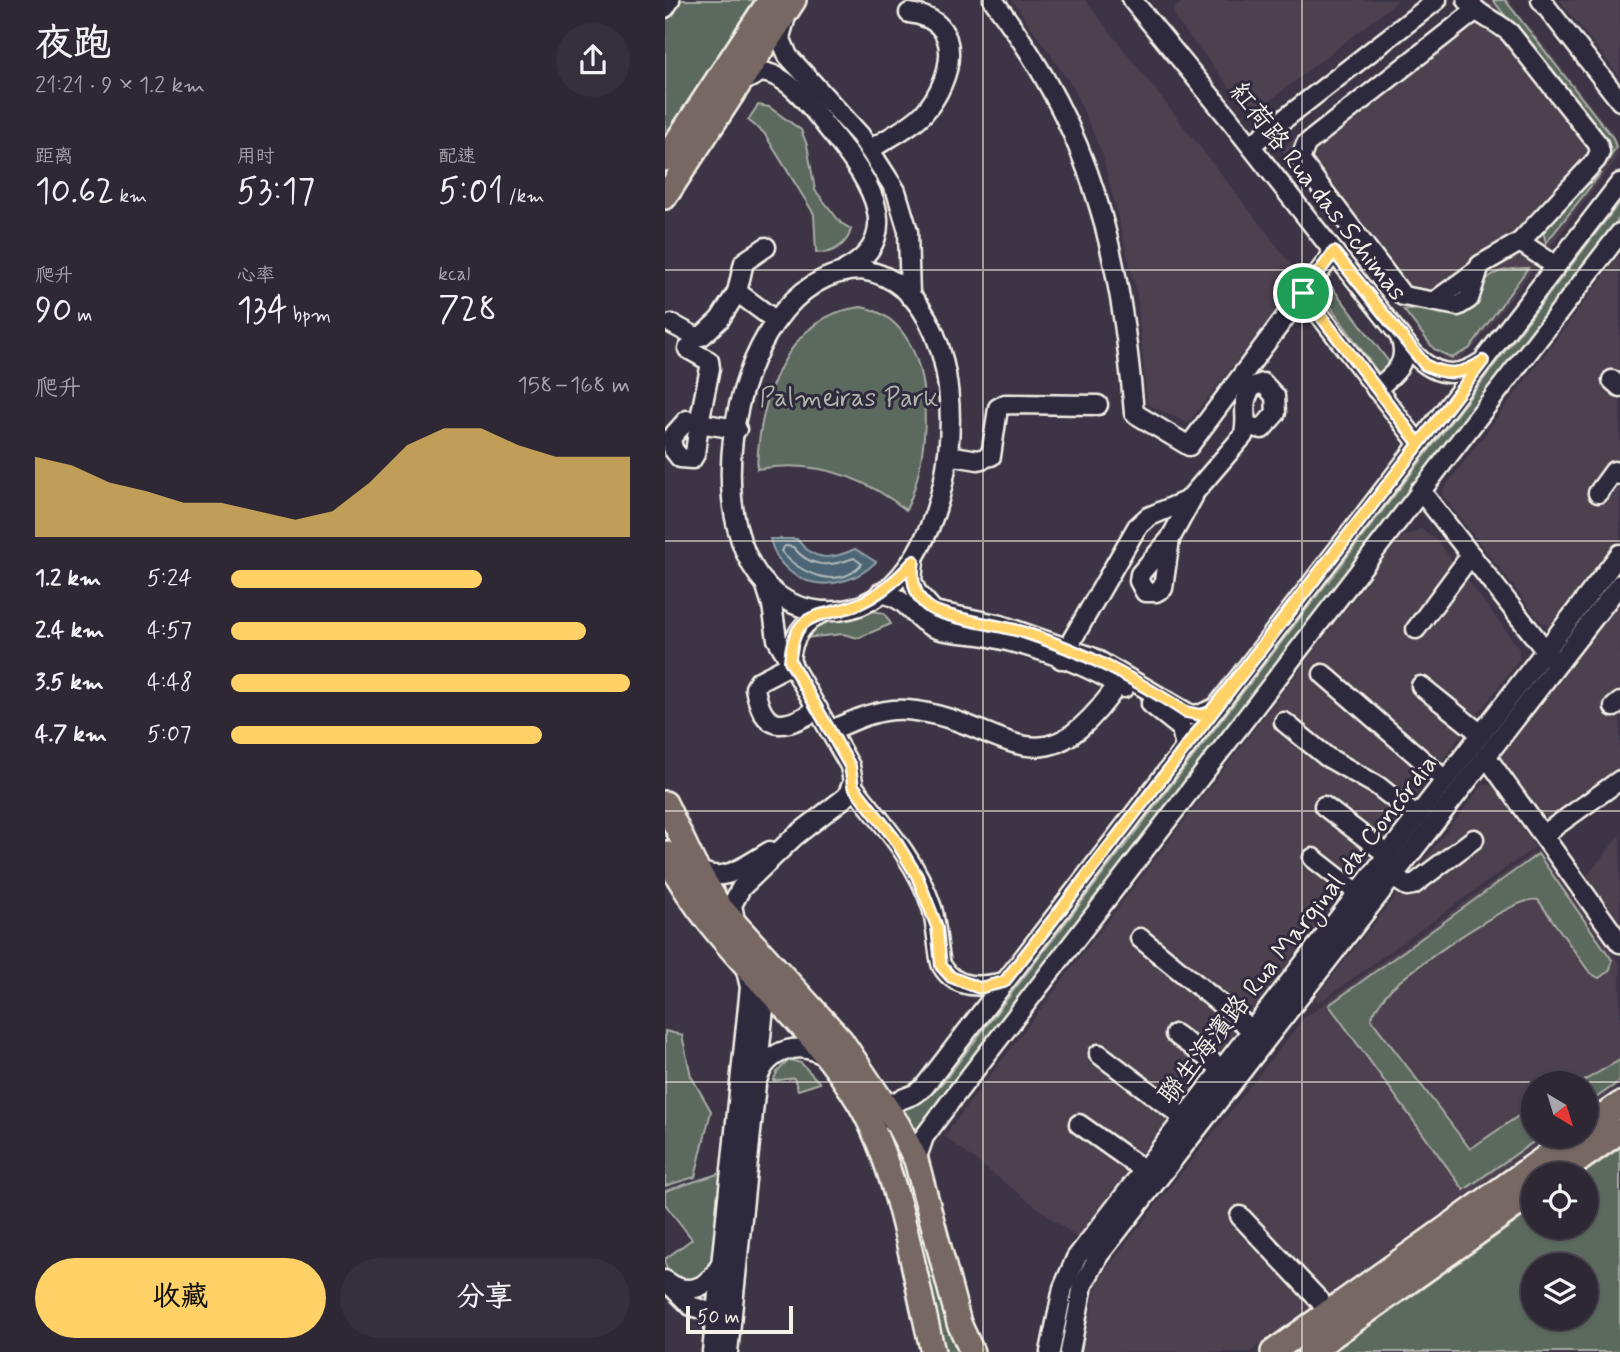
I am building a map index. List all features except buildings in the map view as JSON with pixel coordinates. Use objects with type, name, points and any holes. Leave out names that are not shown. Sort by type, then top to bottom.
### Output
[{"type":"main road","points":[[665,197],[742,82],[783,6]]},
{"type":"main road","points":[[665,159],[783,6]]},
{"type":"main road","points":[[665,803],[694,864],[719,906],[736,925],[766,989],[829,1059],[859,1103],[877,1136],[890,1171],[933,1352]]},
{"type":"main road","points":[[665,853],[703,919],[799,993],[841,1040],[887,1105],[915,1160],[959,1323],[972,1352]]},
{"type":"main road","points":[[766,989],[779,986],[799,993]]},
{"type":"main road","points":[[1598,1119],[1620,1104]]},
{"type":"main road","points":[[1576,1162],[1620,1131]]},
{"type":"main road","points":[[1273,1352],[1327,1308],[1558,1148]]},
{"type":"main road","points":[[1310,1352],[1521,1202]]},
{"type":"street","points":[[665,8],[670,0]]},
{"type":"street","points":[[993,0],[1028,50],[1077,139],[1096,189],[1122,300],[1134,413],[1189,446],[1334,252]]},
{"type":"street","points":[[1251,145],[1437,0]]},
{"type":"street","points":[[1541,0],[1620,102]]},
{"type":"street","name":"紅荷路 Rua das Schimas","points":[[1142,3],[1425,365],[1439,372],[1454,374],[1469,370],[1483,361]]},
{"type":"street","points":[[1471,5],[1510,33],[1598,144],[1600,152],[1596,160],[1520,242],[1480,265],[1476,271],[1435,301],[1403,296],[1300,160],[1301,152],[1306,144],[1471,5]]},
{"type":"street","points":[[783,6],[780,37],[788,56],[831,100],[870,150],[896,191],[905,216],[910,296]]},
{"type":"street","points":[[870,150],[921,116],[936,98],[949,65],[948,41],[942,29],[921,15],[909,13]]},
{"type":"street","points":[[742,82],[761,72],[775,75],[784,81],[814,111],[866,180],[877,206],[877,235],[863,260],[845,270],[821,278],[805,290],[776,321],[750,369],[737,429],[732,475],[733,520],[744,550],[774,592],[795,605],[826,611]]},
{"type":"street","points":[[877,1136],[887,1105],[915,1094],[924,1087],[1620,183]]},
{"type":"street","points":[[915,1160],[924,1137],[943,1111],[1620,233]]},
{"type":"street","points":[[1520,242],[1556,266]]},
{"type":"street","points":[[672,324],[694,336],[702,336],[714,326],[737,292],[744,262],[766,247]]},
{"type":"street","points":[[845,270],[875,271],[898,284],[928,322],[940,349],[949,407],[948,455],[934,515],[914,561],[912,580],[916,591],[934,611],[1001,625],[1063,652],[1118,684],[1177,722],[1184,735],[1185,748]]},
{"type":"street","points":[[737,292],[776,321]]},
{"type":"street","points":[[1303,293],[1419,444]]},
{"type":"street","points":[[1377,389],[1401,366],[1404,356],[1401,337]]},
{"type":"street","points":[[688,349],[709,360],[699,423],[737,429]]},
{"type":"street","points":[[948,455],[978,460],[991,456],[998,408],[1006,404],[1098,405]]},
{"type":"street","points":[[1165,510],[1174,512],[1174,532],[1197,492],[1254,428]]},
{"type":"street","points":[[1598,493],[1614,471],[1620,475]]},
{"type":"street","points":[[1420,491],[1557,666]]},
{"type":"street","points":[[1063,652],[1132,534],[1148,517],[1197,492]]},
{"type":"street","name":"聯生海濱路 Rua Marginal da Concórdia","points":[[1070,1352],[1083,1285],[1099,1255],[1386,867],[1417,817],[1620,554]]},
{"type":"street","points":[[1416,629],[1471,555]]},
{"type":"street","points":[[818,709],[787,726],[775,724],[759,708],[755,688],[759,681],[791,663],[797,633],[806,622],[826,611],[856,605],[880,593],[914,561]]},
{"type":"street","points":[[762,577],[772,605],[776,635],[850,766],[853,786],[894,838],[917,876],[937,927],[941,966],[951,977],[967,985],[979,988],[1004,982]]},
{"type":"street","name":"聯生海濱路 Rua Marginal da Concórdia","points":[[1050,1352],[1071,1266],[1358,893],[1386,867],[1486,756],[1620,584]]},
{"type":"street","points":[[880,593],[900,598],[918,617],[934,628],[1103,661],[1186,712],[1201,715],[1216,707]]},
{"type":"street","points":[[1323,674],[1445,780]]},
{"type":"street","points":[[830,731],[864,715],[906,710],[927,713],[1016,745],[1034,747],[1071,736],[1083,727],[1118,684]]},
{"type":"street","points":[[1421,686],[1481,734]]},
{"type":"street","points":[[1284,722],[1327,757],[1378,786],[1417,817]]},
{"type":"street","points":[[1486,756],[1620,943]]},
{"type":"street","points":[[1543,835],[1620,780]]},
{"type":"street","points":[[736,925],[733,905],[735,896],[794,837],[843,798],[853,786]]},
{"type":"street","points":[[1324,806],[1406,886],[1413,886],[1474,839]]},
{"type":"street","points":[[694,864],[710,875],[730,874],[794,837]]},
{"type":"street","points":[[1313,858],[1358,893]]},
{"type":"street","points":[[1140,938],[1252,1030]]},
{"type":"street","points":[[728,1352],[721,1259],[754,960]]},
{"type":"street","points":[[747,1010],[752,1001],[766,989]]},
{"type":"street","points":[[712,1352],[724,1316],[766,989]]},
{"type":"street","points":[[1175,1034],[1222,1069]]},
{"type":"street","points":[[756,1083],[761,1070],[780,1052],[805,1048],[829,1059]]},
{"type":"street","points":[[1099,1054],[1184,1118]]},
{"type":"street","points":[[1079,1124],[1144,1170]]},
{"type":"street","points":[[1240,1216],[1327,1308]]},
{"type":"street","points":[[665,1280],[684,1289],[705,1285],[713,1279],[721,1259]]},
{"type":"street","points":[[665,1280],[691,1306],[724,1316]]},
{"type":"shaded area","points":[[1012,0],[1085,0],[1302,278],[1188,423],[1147,404],[1137,294],[1102,153],[1073,87]]},
{"type":"shaded area","points":[[1184,0],[1399,0],[1264,105],[1255,109],[1242,103],[1175,18],[1174,9]]},
{"type":"shaded area","points":[[1472,0],[1508,0],[1613,134],[1619,151],[1615,161],[1474,347],[1456,361],[1449,362],[1429,346],[1288,165],[1283,151],[1289,142]]},
{"type":"shaded area","points":[[1620,0],[1620,77],[1560,1]]},
{"type":"shaded area","points":[[1620,254],[1620,539],[1556,623],[1550,626],[1540,621],[1443,496],[1442,491]]},
{"type":"shaded area","points":[[1421,529],[1435,538],[1469,582],[1518,647],[1520,659],[1077,1238],[944,1136],[1399,539]]},
{"type":"shaded area","points":[[1620,601],[1620,771],[1555,817],[1548,818],[1539,812],[1502,764],[1501,757]]},
{"type":"shaded area","points":[[1483,785],[1491,785],[1495,789],[1535,847],[1323,1000],[1316,1001],[1316,997]]},
{"type":"shaded area","points":[[1620,835],[1620,924],[1587,876]]},
{"type":"shaded area","points":[[1538,850],[1620,964],[1620,1085],[1598,1101],[1598,1071],[1521,1071],[1521,1148],[1532,1148],[1250,1352],[1082,1352],[1098,1279],[1303,1019]]},
{"type":"green space","points":[[665,0],[754,0],[665,136]]},
{"type":"green space","points":[[1493,0],[1505,0],[1613,138],[1616,147],[1608,161],[1596,133]]},
{"type":"green space","points":[[758,105],[769,107],[801,130],[807,145],[815,190],[841,223],[851,229],[838,248],[816,252],[814,214],[764,133],[748,120]]},
{"type":"green space","points":[[1601,173],[1546,243],[1542,227],[1546,220]]},
{"type":"green space","points":[[1620,202],[1620,217],[916,1134],[900,1110],[928,1098],[944,1081]]},
{"type":"green space","points":[[1528,268],[1469,349],[1452,358],[1434,349],[1404,310],[1427,309],[1460,316],[1478,300],[1484,284],[1495,273]]},
{"type":"green space","points":[[1327,285],[1332,287],[1392,366],[1385,376],[1379,374],[1325,299],[1322,292]]},
{"type":"green space","name":"Palmeiras Park","points":[[861,307],[887,317],[906,337],[918,363],[924,393],[925,425],[922,457],[906,510],[872,487],[818,468],[778,466],[757,469],[763,417],[770,391],[795,345],[813,327],[835,314]]},
{"type":"green space","points":[[872,611],[884,613],[891,624],[858,638],[843,634],[804,638],[817,625]]},
{"type":"green space","points":[[1538,854],[1612,960],[1610,970],[1599,978],[1590,973],[1538,900],[1526,901],[1487,920],[1420,965],[1389,991],[1377,1007],[1371,1019],[1470,1149],[1521,1114],[1521,1148],[1525,1148],[1464,1190],[1329,1005]]},
{"type":"green space","points":[[665,1031],[682,1035],[691,1076],[711,1111],[695,1177],[665,1186]]},
{"type":"green space","points":[[789,1060],[801,1063],[820,1083],[798,1090],[794,1078],[773,1081],[777,1072]]},
{"type":"green space","points":[[1620,1060],[1620,1081],[1598,1097],[1598,1073]]},
{"type":"green space","points":[[897,1142],[913,1180],[962,1352],[942,1352],[915,1217],[895,1145]]},
{"type":"green space","points":[[1620,1148],[1620,1352],[1333,1352],[1521,1219],[1521,1239],[1598,1239],[1598,1163]]},
{"type":"green space","points":[[721,1173],[720,1230],[714,1261],[709,1269],[695,1278],[678,1279],[667,1269],[665,1259],[692,1239],[665,1204],[665,1191]]},
{"type":"water","points":[[770,539],[797,539],[810,552],[823,557],[855,549],[876,562],[847,580],[815,583],[800,578],[787,569],[777,556]]},
{"type":"route","points":[[1334,252],[1413,354],[1425,365],[1439,372],[1454,374],[1469,370],[1483,361],[1062,908],[1004,982],[979,988],[951,977],[941,966],[937,927],[931,905],[917,876],[904,852],[853,786],[850,766],[790,661],[791,647],[797,633],[816,615],[842,610],[880,593],[914,561],[912,580],[916,591],[921,600],[934,611],[1001,625],[1066,646],[1103,661],[1191,715],[1210,712],[1419,444],[1303,293],[1334,252]]}]
